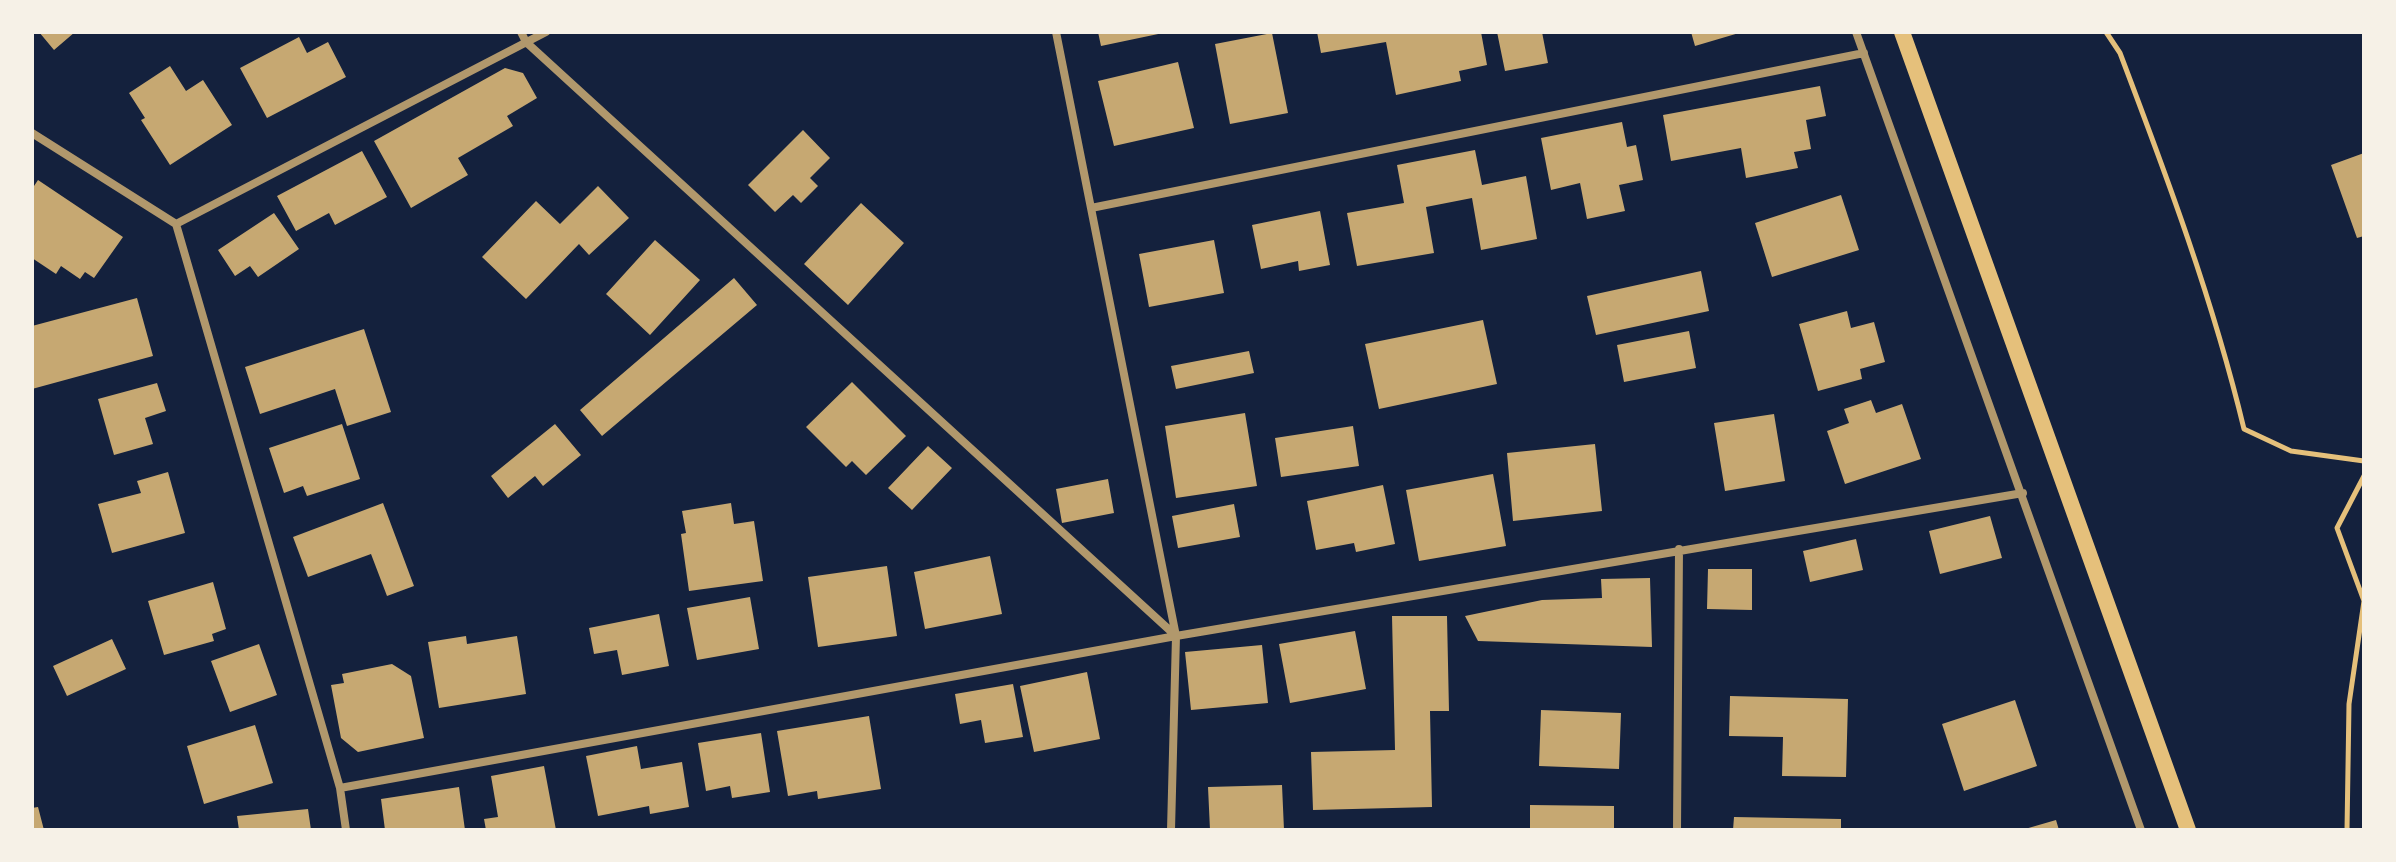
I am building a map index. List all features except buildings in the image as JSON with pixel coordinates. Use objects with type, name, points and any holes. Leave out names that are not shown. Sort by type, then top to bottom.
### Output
[{"type":"main road","points":[[1902,32],[2188,830]]},
{"type":"street","points":[[521,32],[526,42],[1176,636]]},
{"type":"street","points":[[176,224],[546,32]]},
{"type":"street","points":[[1056,32],[1176,636],[1171,830]]},
{"type":"street","points":[[1856,32],[2141,830]]},
{"type":"street","points":[[1091,208],[1864,53]]},
{"type":"street","points":[[32,133],[176,224],[340,788],[346,830]]},
{"type":"street","points":[[340,788],[1176,636],[2023,493]]},
{"type":"street","points":[[1677,830],[1679,549]]},
{"type":"path","points":[[2106,32],[2120,53],[2183,220],[2224,343],[2244,429],[2291,451],[2364,461]]},
{"type":"path","points":[[2347,830],[2349,704],[2364,601],[2337,528],[2364,476]]}]
